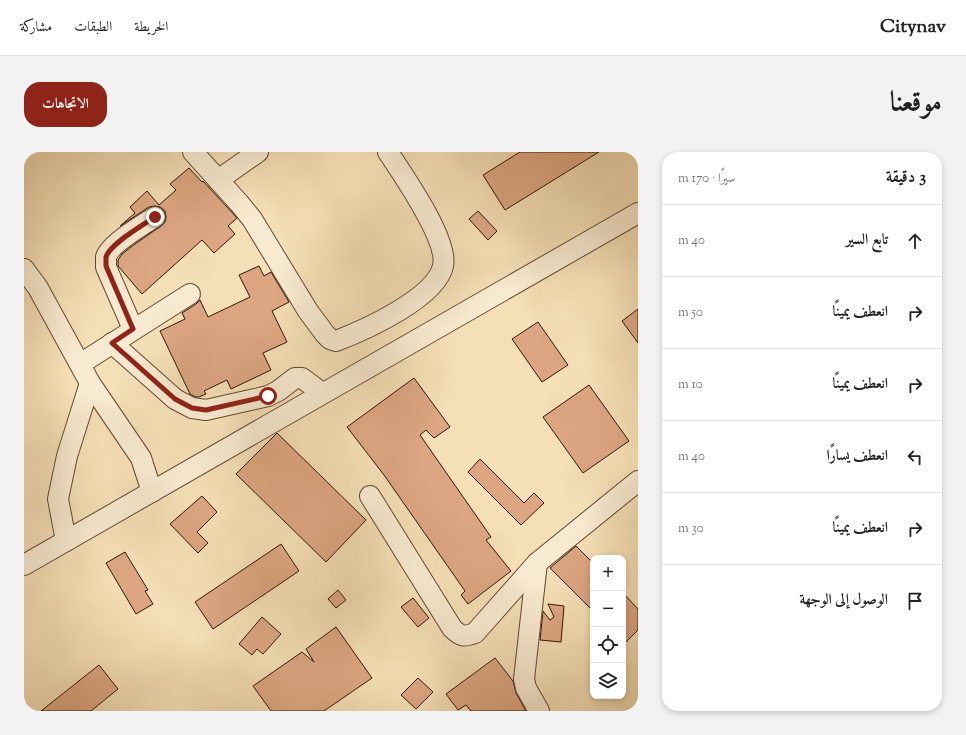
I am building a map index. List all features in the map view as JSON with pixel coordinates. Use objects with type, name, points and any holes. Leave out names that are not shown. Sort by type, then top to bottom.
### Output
[{"type":"street","points":[[193,152],[252,219],[308,311],[330,339],[336,341],[353,335],[411,304],[434,284],[440,274],[443,264],[441,244],[421,203],[388,152]]},
{"type":"street","points":[[218,180],[258,152]]},
{"type":"street","points":[[24,566],[322,393],[638,213]]},
{"type":"street","points":[[133,329],[106,266],[106,257],[110,251],[124,238],[155,217]]},
{"type":"street","points":[[24,269],[38,288],[90,383],[141,458],[152,492]]},
{"type":"street","points":[[80,364],[190,294]]},
{"type":"street","points":[[112,343],[175,399],[192,408],[206,410],[268,396],[278,391],[295,378],[302,378],[322,393]]},
{"type":"street","points":[[66,541],[58,499],[67,456],[90,383]]},
{"type":"street","points":[[370,496],[452,628],[458,634],[465,636],[475,633],[537,564],[638,481]]},
{"type":"street","points":[[537,564],[524,679],[526,688],[539,711]]},
{"type":"building","points":[[520,152],[599,152],[505,210],[483,175]]},
{"type":"building","points":[[189,168],[237,218],[228,226],[235,234],[214,253],[202,240],[142,294],[118,266],[118,260],[122,254],[165,222],[165,211],[160,207],[149,207],[120,226],[135,213],[130,207],[147,191],[159,205],[176,190],[170,184]]},
{"type":"building","points":[[478,211],[497,231],[488,240],[469,219]]},
{"type":"building","points":[[259,266],[264,276],[271,272],[289,302],[272,311],[287,342],[263,353],[271,370],[231,389],[227,380],[204,391],[206,394],[199,397],[190,394],[160,331],[185,319],[182,313],[200,300],[208,317],[250,297],[239,275]]},
{"type":"building","points":[[638,309],[638,343],[622,321]]},
{"type":"building","points":[[538,322],[568,365],[542,382],[512,339]]},
{"type":"building","points":[[414,378],[450,427],[434,438],[426,430],[420,435],[491,537],[486,540],[511,571],[468,604],[461,595],[465,591],[384,475],[347,427]]},
{"type":"building","points":[[589,385],[629,441],[583,473],[543,417]]},
{"type":"building","points":[[277,433],[366,520],[326,562],[236,474]]},
{"type":"building","points":[[480,459],[524,503],[534,493],[544,503],[521,525],[468,472]]},
{"type":"building","points":[[202,496],[217,512],[197,532],[208,543],[198,553],[170,524]]},
{"type":"building","points":[[281,544],[299,571],[213,629],[195,602]]},
{"type":"building","points":[[576,546],[590,560],[590,608],[550,568]]},
{"type":"building","points":[[125,552],[148,590],[145,591],[153,604],[136,614],[106,563]]},
{"type":"building","points":[[338,590],[346,600],[336,608],[328,599]]},
{"type":"building","points":[[626,596],[638,609],[638,630],[626,642]]},
{"type":"building","points":[[413,598],[429,618],[418,627],[401,607]]},
{"type":"building","points":[[548,604],[564,606],[561,642],[540,640],[543,611],[550,620],[554,617]]},
{"type":"building","points":[[262,617],[281,634],[263,654],[257,649],[252,655],[239,644]]},
{"type":"building","points":[[336,627],[372,678],[324,711],[271,711],[253,686],[302,652],[314,662],[306,649]]},
{"type":"building","points":[[495,658],[513,681],[516,693],[526,711],[471,711],[466,705],[458,710],[446,694]]},
{"type":"building","points":[[99,665],[118,689],[91,711],[41,711]]},
{"type":"building","points":[[418,678],[433,692],[416,709],[401,695]]},
{"type":"route","points":[[155,217],[124,238],[110,251],[106,257],[106,266],[133,329],[112,343],[175,399],[192,408],[206,410],[268,396]]}]
